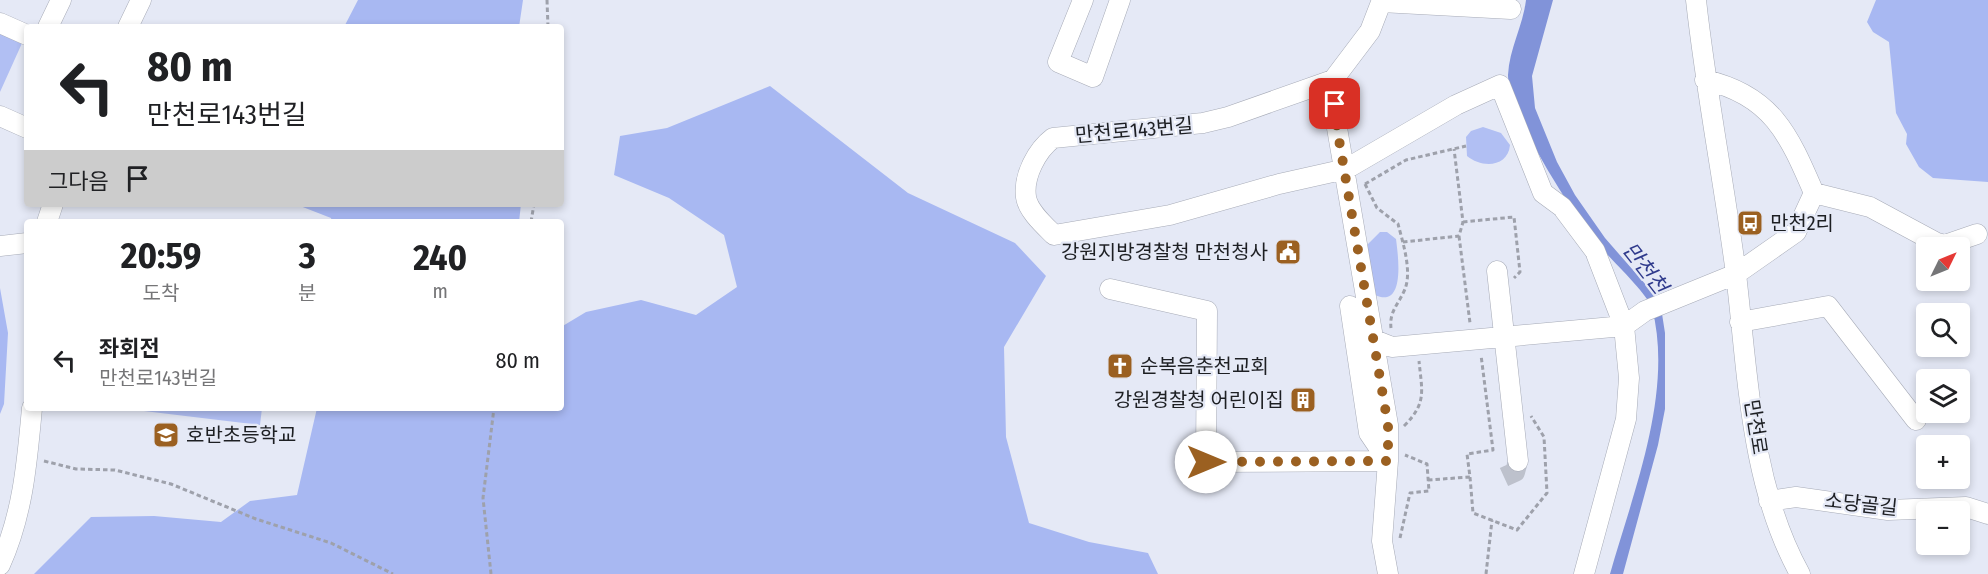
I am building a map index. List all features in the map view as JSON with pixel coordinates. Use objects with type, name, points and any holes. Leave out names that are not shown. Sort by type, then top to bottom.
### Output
[{"type":"street","points":[[49,24],[61,0]]},
{"type":"street","points":[[129,24],[141,0]]},
{"type":"street","points":[[1083,0],[1058,62],[1093,77],[1120,0]]},
{"type":"street","name":"만천로","points":[[1695,0],[1705,80],[1736,274],[1740,322],[1769,501],[1795,572]]},
{"type":"street","points":[[1388,574],[1382,541],[1393,455],[1372,339],[1346,169],[1337,128],[1334,80],[1370,31],[1382,1],[1511,9]]},
{"type":"street","points":[[0,23],[24,34]]},
{"type":"street","name":"만천로143번길","points":[[1334,80],[1228,117],[1203,123],[1053,138],[1042,147],[1034,159],[1026,197],[1035,214],[1054,235],[1170,215],[1279,184],[1346,169]]},
{"type":"street","points":[[1372,339],[1392,347],[1624,326],[1645,311],[1736,274],[1796,232],[1814,193],[1793,144],[1775,118],[1745,94],[1725,85],[1705,80]]},
{"type":"street","points":[[1346,169],[1455,105],[1500,85],[1544,193],[1562,207],[1595,251],[1624,326],[1629,369],[1626,419],[1584,574]]},
{"type":"street","points":[[1,120],[24,127]]},
{"type":"street","points":[[1814,193],[1870,207],[1937,243],[1945,245],[1977,234]]},
{"type":"street","points":[[0,246],[24,243]]},
{"type":"street","points":[[1497,271],[1518,461]]},
{"type":"street","points":[[1110,289],[1207,311],[1206,462],[1393,455]]},
{"type":"street","points":[[1350,306],[1369,433],[1393,455]]},
{"type":"street","points":[[1740,322],[1828,306],[1916,420]]},
{"type":"street","points":[[0,565],[14,534],[28,458],[32,411]]},
{"type":"street","name":"소당골길","points":[[1769,501],[1796,497],[1888,510],[1966,507],[1988,514]]},
{"type":"path","points":[[547,0],[548,24]]},
{"type":"path","points":[[1365,184],[1406,160],[1466,146]]},
{"type":"path","points":[[1428,480],[1470,477],[1467,454],[1493,450],[1459,236],[1463,222],[1454,148]]},
{"type":"path","points":[[1346,169],[1365,184],[1377,208],[1398,224],[1403,242],[1406,255],[1406,288],[1389,316],[1392,347]]},
{"type":"path","points":[[1403,242],[1459,236]]},
{"type":"path","points":[[1400,432],[1417,413],[1422,403],[1417,345]]},
{"type":"path","points":[[491,574],[483,498],[494,411]]},
{"type":"path","points":[[1393,455],[1402,454],[1427,464],[1428,491],[1410,493],[1399,544]]},
{"type":"path","points":[[28,458],[76,469],[115,470],[171,484],[256,519],[331,543],[393,574]]},
{"type":"path","points":[[1486,574],[1492,520]]},
{"type":"shaded area","points":[[358,0],[523,0],[519,24],[346,24]]},
{"type":"shaded area","points":[[1526,0],[1553,0],[1532,76],[1535,108],[1557,162],[1575,195],[1605,238],[1660,301],[1665,333],[1665,409],[1658,445],[1623,574],[1610,574],[1648,442],[1658,374],[1657,340],[1652,308],[1576,214],[1530,139],[1519,114],[1508,75]]},
{"type":"shaded area","points":[[1876,0],[1988,0],[1988,182],[1933,178],[1919,167],[1906,144],[1907,134],[1896,113],[1889,42],[1873,32],[1867,22]]},
{"type":"shaded area","points":[[0,31],[23,41],[0,92]]},
{"type":"shaded area","points":[[770,86],[908,193],[1015,243],[1046,276],[1004,347],[1006,437],[1029,523],[1089,542],[1148,553],[1158,574],[34,574],[91,517],[154,516],[221,522],[250,501],[297,495],[316,411],[564,411],[564,325],[586,312],[641,300],[696,315],[737,287],[724,235],[669,198],[614,175],[620,136],[667,128]]},
{"type":"shaded area","points":[[1483,127],[1501,133],[1510,145],[1508,153],[1499,162],[1479,163],[1467,156],[1466,137],[1471,131]]},
{"type":"shaded area","points":[[303,207],[521,207],[519,219],[331,218]]},
{"type":"shaded area","points":[[1380,232],[1387,232],[1396,239],[1398,256],[1396,288],[1392,294],[1385,297],[1375,295],[1366,246]]},
{"type":"shaded area","points":[[0,288],[8,333],[4,404],[0,414]]},
{"type":"shaded area","points":[[144,411],[262,411],[260,425]]},
{"type":"tunnel","points":[[1504,477],[1515,472],[1518,461]]},
{"type":"place","name":"만천2리","points":[[1750,223]]},
{"type":"place","name":"강원지방경찰청 만천청사","points":[[1288,252]]},
{"type":"place","name":"순복음춘천교회","points":[[1120,366]]},
{"type":"place","name":"강원경찰청 어린이집","points":[[1303,400]]},
{"type":"place","name":"호반초등학교","points":[[166,435]]},
{"type":"route","points":[[1206,462],[1388,461],[1388,425],[1372,339],[1346,169],[1337,128],[1335,104]]},
{"type":"water label","name":"만천천","points":[[1645,268]]}]
